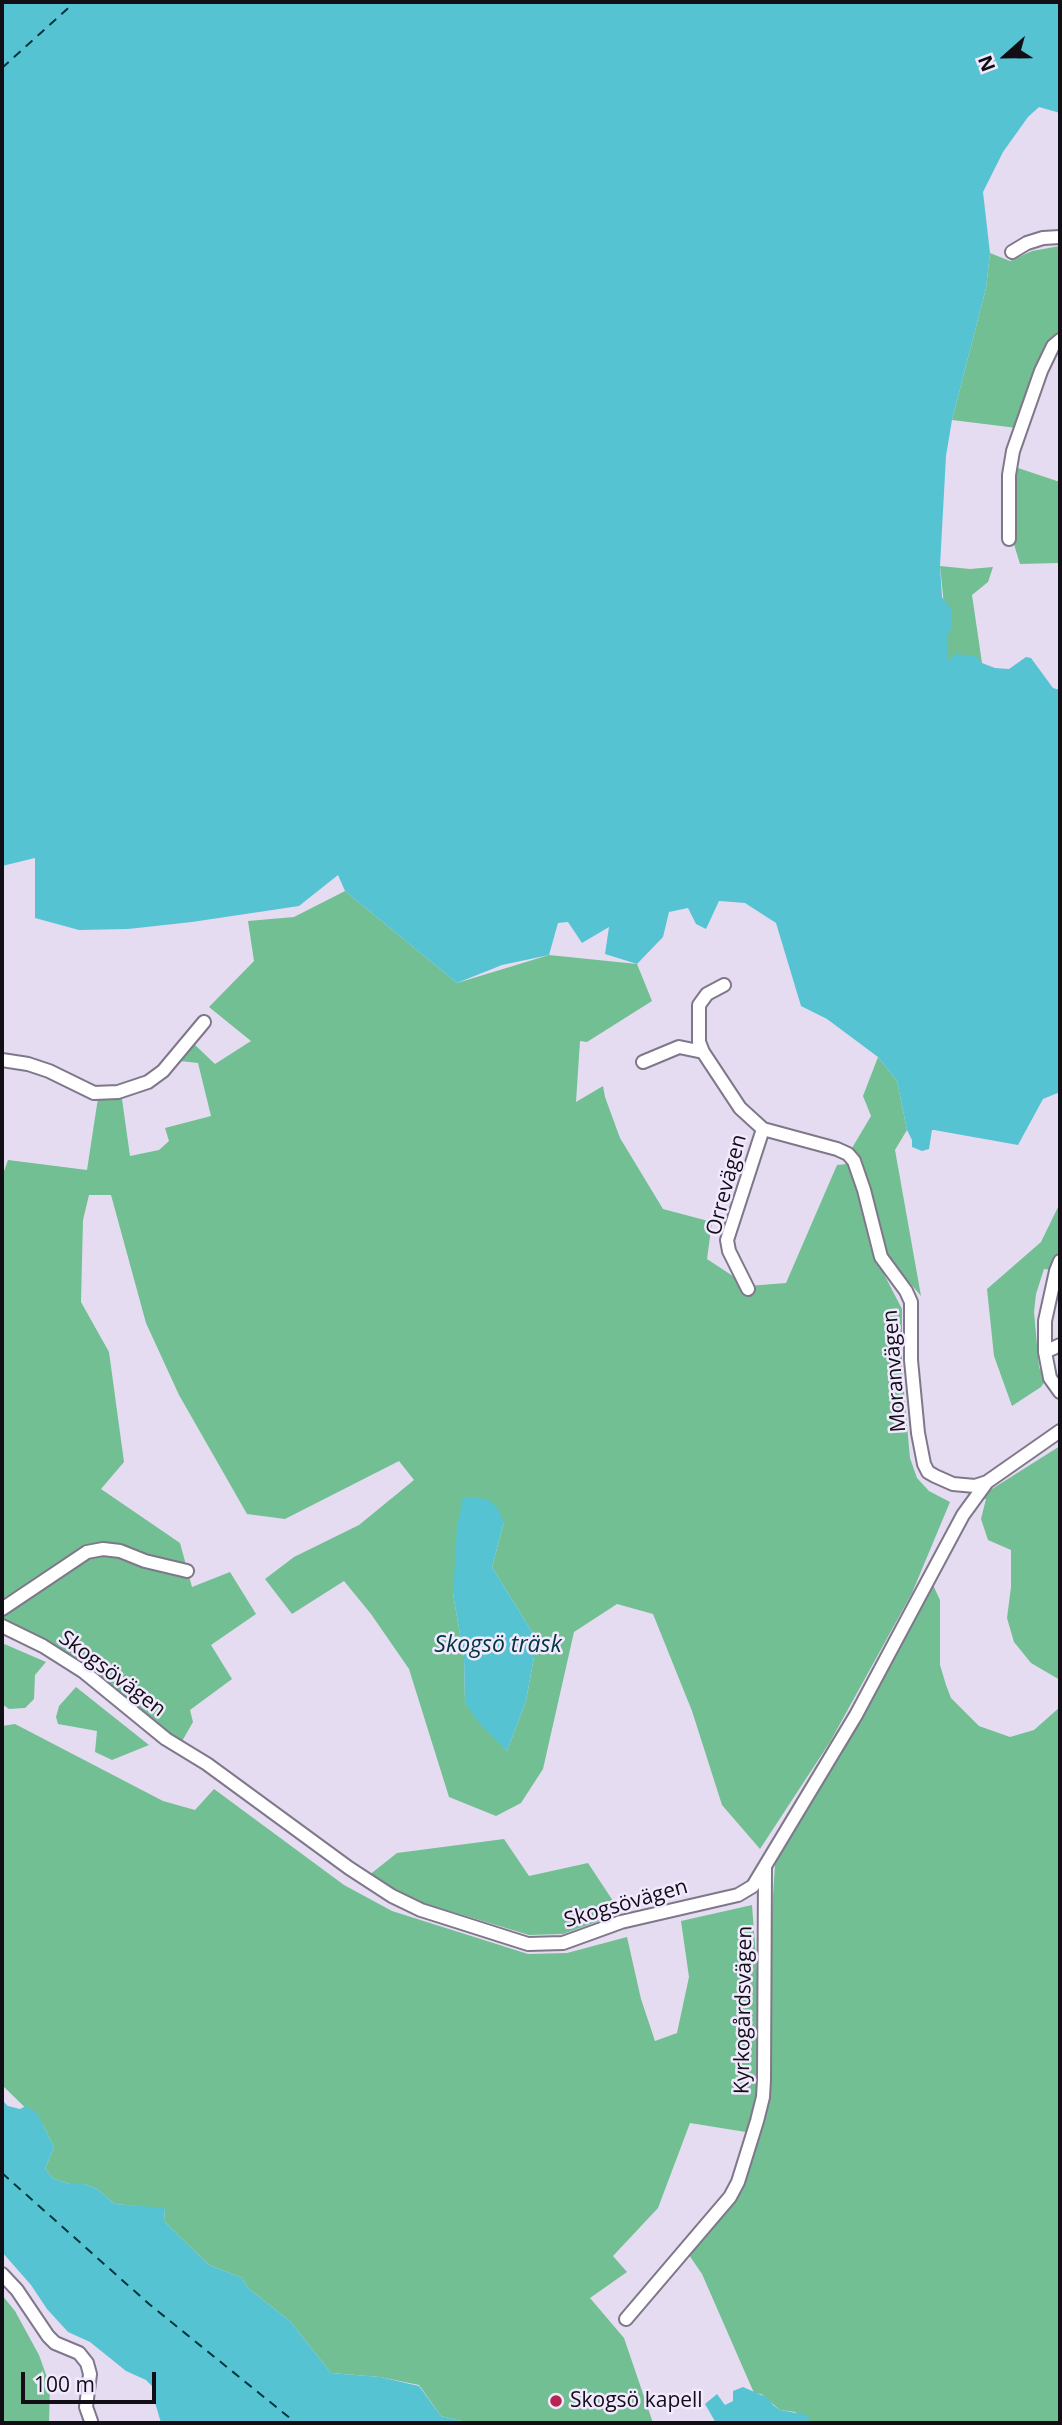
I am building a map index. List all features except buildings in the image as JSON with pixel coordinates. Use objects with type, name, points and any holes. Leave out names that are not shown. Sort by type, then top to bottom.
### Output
[{"type":"street","points":[[1012,252],[1043,238],[1060,237]]},
{"type":"street","points":[[1009,539],[1009,475],[1013,451],[1041,372],[1053,346],[1060,340]]},
{"type":"street","name":"Moranvägen","points":[[724,985],[707,994],[699,1005],[699,1042],[703,1052],[740,1108],[762,1129],[838,1150],[848,1154],[854,1161],[881,1257],[911,1302],[911,1360],[918,1433],[924,1464],[928,1472],[953,1484],[975,1486],[987,1482]]},
{"type":"street","points":[[2,1060],[49,1071],[94,1093],[118,1092],[148,1082],[163,1072],[204,1022]]},
{"type":"street","points":[[643,1062],[679,1047],[703,1052]]},
{"type":"street","name":"Orrevägen","points":[[748,1289],[729,1251],[727,1240],[762,1129]]},
{"type":"street","points":[[1060,1261],[1045,1321],[1045,1352],[1050,1378],[1060,1392]]},
{"type":"street","points":[[1045,1352],[1060,1345]]},
{"type":"street","name":"Skogsövägen","points":[[2,1626],[43,1646],[84,1672],[166,1739],[207,1764],[376,1887],[421,1910],[528,1944],[563,1943],[621,1922],[738,1895],[753,1886],[856,1715],[963,1515],[987,1482],[1060,1431]]},
{"type":"street","points":[[2,1609],[88,1552],[103,1549],[120,1551],[145,1561],[187,1571]]},
{"type":"street","name":"Kyrkogårdsvägen","points":[[626,2319],[730,2197],[746,2158],[763,2097],[765,1867]]},
{"type":"street","points":[[2,2274],[17,2290],[48,2336],[55,2343],[79,2353],[87,2362],[90,2374],[86,2407],[91,2421]]},
{"type":"green space","points":[[1060,246],[1060,334],[1017,428],[952,420],[986,288],[990,253],[1010,261],[1032,251]]},
{"type":"green space","points":[[1015,467],[1060,482],[1059,563],[1020,564],[1013,541]]},
{"type":"green space","points":[[940,566],[970,569],[993,567],[988,582],[972,595],[982,663],[947,663]]},
{"type":"green space","points":[[345,891],[457,983],[549,955],[637,964],[652,1001],[587,1042],[580,1041],[576,1102],[603,1086],[620,1138],[663,1209],[712,1222],[707,1259],[748,1286],[786,1283],[837,1165],[847,1164],[852,1173],[871,1249],[902,1309],[902,1370],[910,1458],[917,1478],[929,1491],[950,1502],[912,1593],[830,1742],[760,1849],[722,1805],[692,1711],[653,1614],[617,1604],[574,1632],[543,1769],[521,1803],[496,1816],[449,1797],[409,1669],[371,1614],[344,1581],[292,1614],[265,1579],[294,1557],[359,1525],[414,1480],[399,1461],[285,1519],[247,1514],[179,1395],[146,1323],[111,1195],[89,1195],[83,1220],[81,1302],[109,1352],[124,1462],[101,1489],[180,1543],[192,1587],[230,1572],[256,1614],[211,1645],[232,1679],[190,1710],[193,1722],[181,1743],[60,1649],[2,1622],[2,1177],[8,1160],[87,1170],[98,1098],[122,1099],[130,1156],[159,1150],[169,1141],[165,1128],[211,1116],[198,1063],[180,1061],[194,1044],[215,1064],[251,1041],[209,1007],[254,961],[248,921],[294,917]],"holes":[[[504,1522],[492,1567],[537,1640],[526,1701],[507,1751],[465,1703],[464,1657],[453,1594]]]},
{"type":"green space","points":[[878,1057],[897,1081],[907,1130],[895,1150],[921,1296],[886,1255],[859,1158],[852,1148],[871,1116],[863,1096]]},
{"type":"green space","points":[[1060,1203],[1060,1248],[1052,1270],[1044,1269],[1036,1294],[1034,1312],[1039,1367],[1045,1381],[1041,1387],[1012,1406],[994,1356],[987,1289],[1041,1242]]},
{"type":"green space","points":[[1060,1446],[1060,1680],[1031,1663],[1014,1642],[1007,1618],[1011,1587],[1011,1550],[988,1540],[981,1519],[986,1499],[976,1499]]},
{"type":"green space","points":[[933,1585],[940,1600],[940,1665],[946,1685],[951,1698],[979,1726],[1010,1737],[1034,1730],[1060,1707],[1060,2423],[808,2423],[810,2421],[795,2412],[780,2410],[761,2394],[754,2393],[702,2274],[689,2255],[727,2210],[758,2134],[775,1864]]},
{"type":"green space","points":[[2,1643],[46,1662],[35,1675],[34,1699],[25,1708],[9,1709],[2,1704]]},
{"type":"green space","points":[[76,1687],[149,1745],[112,1760],[95,1752],[97,1731],[58,1724],[56,1717],[59,1706]]},
{"type":"green space","points":[[15,1724],[163,1801],[195,1810],[214,1789],[344,1885],[392,1911],[528,1954],[567,1953],[627,1937],[641,1999],[655,2041],[677,2033],[689,1977],[681,1921],[752,1905],[759,1996],[760,2096],[752,2133],[690,2123],[658,2208],[613,2256],[627,2272],[590,2298],[624,2338],[653,2423],[469,2423],[441,2416],[419,2385],[380,2377],[331,2373],[290,2321],[248,2288],[242,2278],[209,2265],[164,2221],[165,2209],[115,2204],[97,2189],[54,2179],[45,2169],[54,2147],[43,2125],[2,2085],[2,1726]]},
{"type":"green space","points":[[504,1839],[529,1876],[588,1863],[621,1913],[563,1934],[529,1935],[423,1903],[368,1876],[397,1853]]},
{"type":"green space","points":[[2,2295],[15,2311],[39,2355],[50,2386],[49,2423],[2,2423]]},
{"type":"water","points":[[2,2],[1060,2],[1060,113],[1039,107],[1028,117],[1003,152],[983,192],[990,253],[986,288],[952,420],[946,456],[940,566],[942,597],[951,609],[952,627],[947,635],[947,662],[955,654],[976,656],[982,663],[1009,669],[1026,657],[1031,658],[1053,688],[1060,690],[1060,1092],[1043,1099],[1018,1145],[932,1130],[929,1149],[922,1151],[912,1147],[897,1081],[878,1057],[827,1019],[801,1006],[776,923],[745,903],[719,901],[706,929],[696,924],[688,908],[669,912],[663,937],[637,964],[605,954],[609,927],[582,943],[568,922],[558,923],[549,955],[502,965],[457,983],[345,891],[338,875],[299,906],[192,922],[128,929],[79,930],[35,918],[35,858],[2,866]]},
{"type":"water","name":"Skogsö träsk","points":[[463,1497],[487,1499],[497,1507],[504,1522],[492,1567],[537,1640],[526,1701],[507,1751],[480,1724],[465,1703],[464,1657],[453,1594],[457,1527]]},
{"type":"water","points":[[2,2100],[8,2106],[20,2109],[26,2106],[37,2113],[54,2147],[45,2169],[54,2179],[97,2189],[115,2204],[165,2208],[164,2221],[209,2265],[242,2278],[248,2288],[290,2321],[331,2373],[380,2377],[419,2386],[441,2416],[469,2423],[161,2423],[153,2387],[146,2380],[126,2371],[90,2342],[68,2332],[2,2252]]},
{"type":"water","points":[[743,2387],[768,2398],[780,2410],[807,2415],[810,2421],[716,2423],[705,2404],[717,2394],[725,2405],[733,2401],[733,2391]]},
{"type":"ferry route","points":[[2,68],[75,2]]},
{"type":"ferry route","points":[[2,2173],[149,2304],[296,2423]]},
{"type":"place","name":"Skogsö kapell","points":[[556,2401]]}]
